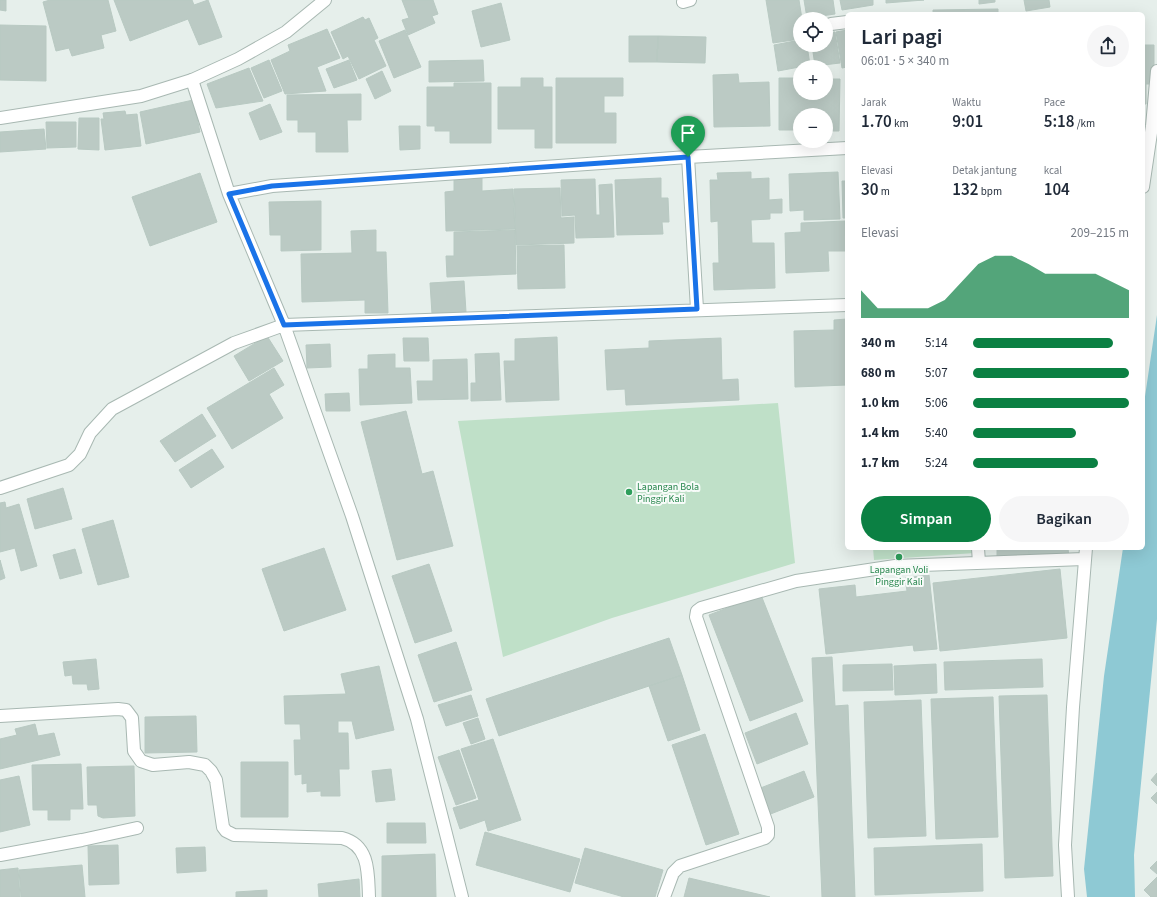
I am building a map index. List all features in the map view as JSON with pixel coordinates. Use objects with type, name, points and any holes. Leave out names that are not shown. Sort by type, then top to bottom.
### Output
[{"type":"street","points":[[0,118],[141,96],[192,80],[238,59],[286,32],[324,0]]},
{"type":"street","points":[[833,24],[845,22]]},
{"type":"street","points":[[1145,162],[1148,126],[1157,71]]},
{"type":"street","points":[[192,80],[229,194],[284,325],[352,516],[417,719],[462,897]]},
{"type":"street","points":[[229,194],[272,186],[688,157],[845,148]]},
{"type":"street","points":[[688,157],[697,309]]},
{"type":"street","points":[[0,488],[60,470],[70,465],[80,454],[90,432],[112,409],[234,342],[284,325],[697,309],[845,305]]},
{"type":"street","points":[[978,550],[979,563]]},
{"type":"street","points":[[664,897],[673,873],[680,866],[765,838],[768,832],[768,827],[696,617],[697,611],[701,608],[796,581],[908,564],[979,563],[1085,554],[1073,707],[1065,845],[1068,897]]},
{"type":"street","points":[[0,716],[118,709],[126,710],[132,718],[134,751],[141,762],[153,765],[189,762],[205,765],[211,771],[216,780],[223,827],[226,831],[234,835],[342,838],[350,840],[362,850],[368,870],[369,897]]},
{"type":"street","points":[[0,855],[137,828]]},
{"type":"green space","name":"Lapangan Bola Pinggir Kali","points":[[778,403],[795,563],[612,618],[503,657],[458,421]]},
{"type":"green space","name":"Lapangan Voli Pinggir Kali","points":[[873,550],[974,550],[975,553],[874,560]]},
{"type":"water","points":[[1157,315],[1157,619],[1134,855],[1135,897],[1087,897],[1084,869],[1104,676],[1123,550],[1145,550],[1145,396]]},
{"type":"building","points":[[0,0],[6,0],[6,11],[0,10]]},
{"type":"building","points":[[50,0],[108,0],[116,31],[101,35],[104,48],[72,56],[69,48],[56,51],[43,2]]},
{"type":"building","points":[[114,0],[192,0],[194,5],[208,0],[222,37],[199,45],[188,19],[130,41]]},
{"type":"building","points":[[402,0],[433,0],[438,14],[432,16],[435,23],[408,35],[402,20],[409,18]]},
{"type":"building","points":[[766,0],[799,0],[801,12],[793,12],[793,40],[773,43]]},
{"type":"building","points":[[804,0],[833,0],[835,14],[833,14],[833,12],[806,12]]},
{"type":"building","points":[[840,0],[873,0],[873,5],[842,10]]},
{"type":"building","points":[[886,0],[924,0],[886,3]]},
{"type":"building","points":[[979,0],[995,0],[995,2],[979,4]]},
{"type":"building","points":[[1024,0],[1049,0],[1050,7],[1026,11]]},
{"type":"building","points":[[501,3],[510,40],[481,47],[472,11]]},
{"type":"building","points":[[998,9],[998,12],[933,12],[933,10]]},
{"type":"building","points":[[363,17],[365,20],[369,18],[378,38],[374,40],[386,66],[359,79],[348,56],[343,59],[331,32]]},
{"type":"building","points":[[0,25],[46,26],[46,81],[0,80]]},
{"type":"building","points":[[327,29],[340,58],[317,67],[326,91],[285,94],[271,60],[290,51],[288,45]]},
{"type":"building","points":[[405,30],[421,67],[394,78],[379,41]]},
{"type":"building","points":[[845,30],[845,67],[842,68],[836,32]]},
{"type":"building","points":[[833,32],[835,32],[840,63],[833,64],[833,60],[814,60],[813,52],[833,52]]},
{"type":"building","points":[[629,36],[658,36],[657,62],[629,62]]},
{"type":"building","points":[[658,36],[706,37],[705,63],[657,62]]},
{"type":"building","points":[[793,41],[793,52],[808,52],[809,60],[793,60],[793,68],[778,71],[774,45]]},
{"type":"building","points":[[1145,45],[1154,45],[1154,84],[1146,84],[1146,104]]},
{"type":"building","points":[[269,60],[282,91],[264,98],[251,68]]},
{"type":"building","points":[[349,60],[357,80],[334,88],[326,69]]},
{"type":"building","points":[[483,60],[484,81],[429,82],[429,61]]},
{"type":"building","points":[[249,68],[263,101],[216,108],[207,84]]},
{"type":"building","points":[[382,71],[391,91],[375,99],[366,79]]},
{"type":"building","points":[[738,74],[739,83],[769,82],[770,126],[714,127],[713,75]]},
{"type":"building","points":[[521,78],[543,78],[543,87],[552,87],[552,148],[535,148],[535,129],[498,129],[498,87],[521,87]]},
{"type":"building","points":[[556,78],[623,78],[623,96],[604,96],[604,113],[616,113],[616,143],[556,143]]},
{"type":"building","points":[[779,78],[793,78],[793,100],[833,100],[833,79],[840,79],[839,131],[833,131],[833,108],[793,108],[793,130],[779,130]]},
{"type":"building","points":[[454,83],[491,83],[491,143],[450,143],[450,131],[435,131],[435,126],[427,126],[427,87],[454,87]]},
{"type":"building","points":[[361,94],[361,120],[347,120],[348,152],[316,152],[316,132],[298,132],[298,120],[287,120],[287,95]]},
{"type":"building","points":[[193,100],[200,132],[146,144],[140,112]]},
{"type":"building","points":[[270,104],[282,132],[260,140],[249,113]]},
{"type":"building","points":[[125,111],[126,115],[137,114],[141,146],[105,150],[101,119],[104,119],[103,113]]},
{"type":"building","points":[[79,118],[99,118],[99,150],[78,149]]},
{"type":"building","points":[[46,122],[76,122],[76,147],[47,148]]},
{"type":"building","points":[[399,126],[420,126],[420,149],[400,150]]},
{"type":"building","points":[[44,129],[46,149],[0,152],[0,132]]},
{"type":"building","points":[[751,172],[751,179],[769,178],[769,200],[782,199],[782,213],[770,213],[770,219],[751,220],[752,243],[774,243],[775,288],[714,290],[713,263],[719,263],[718,221],[711,222],[710,180],[718,180],[717,173]]},
{"type":"building","points":[[838,172],[840,219],[804,220],[804,210],[790,211],[789,174]]},
{"type":"building","points":[[200,173],[217,222],[150,246],[132,197]]},
{"type":"building","points":[[482,175],[482,191],[513,189],[515,229],[446,231],[445,192],[454,191],[454,176]]},
{"type":"building","points":[[661,178],[661,198],[668,198],[669,222],[662,222],[663,234],[617,235],[615,180]]},
{"type":"building","points":[[595,179],[596,215],[600,215],[599,185],[612,184],[614,237],[576,238],[575,215],[562,216],[561,180]]},
{"type":"building","points":[[842,181],[845,181],[845,218],[843,218]]},
{"type":"building","points":[[560,188],[561,218],[574,217],[574,243],[516,245],[514,189]]},
{"type":"building","points":[[321,201],[321,250],[281,251],[281,235],[270,235],[269,202]]},
{"type":"building","points":[[845,221],[845,251],[828,251],[829,271],[786,273],[785,233],[801,232],[801,223]]},
{"type":"building","points":[[376,230],[376,252],[386,252],[388,313],[365,313],[365,300],[302,302],[301,254],[352,253],[351,231]]},
{"type":"building","points":[[515,230],[516,274],[447,277],[446,256],[454,256],[454,232]]},
{"type":"building","points":[[564,245],[565,288],[518,289],[517,246]]},
{"type":"building","points":[[464,281],[466,312],[432,314],[430,283]]},
{"type":"building","points":[[845,319],[845,385],[795,387],[794,331],[834,330],[834,320]]},
{"type":"building","points":[[267,336],[283,361],[249,381],[234,356]]},
{"type":"building","points":[[557,337],[559,400],[506,402],[504,361],[515,361],[515,339]]},
{"type":"building","points":[[403,338],[428,338],[429,361],[404,361]]},
{"type":"building","points":[[721,338],[722,380],[738,379],[739,400],[626,405],[625,389],[607,390],[605,350],[649,348],[649,341]]},
{"type":"building","points":[[330,344],[331,367],[307,368],[306,345]]},
{"type":"building","points":[[499,353],[501,400],[471,401],[471,383],[476,383],[475,354]]},
{"type":"building","points":[[395,354],[395,368],[410,368],[412,403],[360,405],[359,369],[368,369],[368,355]]},
{"type":"building","points":[[467,359],[468,399],[418,400],[417,381],[433,381],[433,360]]},
{"type":"building","points":[[274,368],[284,385],[269,394],[283,418],[232,449],[207,408]]},
{"type":"building","points":[[349,393],[350,411],[326,411],[325,394]]},
{"type":"building","points":[[406,411],[422,474],[433,471],[453,546],[397,560],[361,422]]},
{"type":"building","points":[[202,414],[216,436],[175,462],[160,441]]},
{"type":"building","points":[[212,449],[224,467],[191,488],[179,470]]},
{"type":"building","points":[[63,488],[72,519],[35,529],[27,499]]},
{"type":"building","points":[[5,502],[6,508],[19,504],[37,566],[21,571],[15,548],[0,552],[0,503]]},
{"type":"building","points":[[113,520],[129,577],[98,585],[82,529]]},
{"type":"building","points":[[324,548],[346,610],[284,631],[262,569]]},
{"type":"building","points":[[75,549],[82,573],[60,579],[53,555]]},
{"type":"building","points":[[997,550],[1029,550],[1029,560],[997,561]]},
{"type":"building","points":[[1029,550],[1068,550],[1069,558],[1030,560]]},
{"type":"building","points":[[0,560],[5,578],[0,580]]},
{"type":"building","points":[[429,564],[452,631],[415,643],[392,576]]},
{"type":"building","points":[[1060,569],[1067,638],[940,651],[933,583]]},
{"type":"building","points":[[929,575],[937,649],[914,651],[913,645],[826,654],[819,589],[855,585],[856,597],[907,591],[905,578]]},
{"type":"building","points":[[761,595],[803,701],[750,721],[709,615]]},
{"type":"building","points":[[669,638],[682,675],[499,736],[486,699]]},
{"type":"building","points":[[456,642],[472,690],[434,702],[418,655]]},
{"type":"building","points":[[832,657],[835,706],[848,705],[855,897],[822,897],[812,658]]},
{"type":"building","points":[[96,659],[99,689],[88,690],[87,684],[73,684],[72,675],[65,676],[63,662]]},
{"type":"building","points":[[1042,659],[1043,687],[945,690],[944,662]]},
{"type":"building","points":[[892,664],[893,690],[843,691],[843,665]]},
{"type":"building","points":[[936,664],[937,693],[895,695],[894,666]]},
{"type":"building","points":[[379,666],[394,730],[356,739],[352,721],[338,721],[338,733],[348,733],[349,769],[339,769],[340,796],[321,796],[321,791],[307,792],[307,783],[302,784],[302,774],[295,775],[294,740],[301,740],[300,724],[285,724],[284,696],[346,694],[341,674]]},
{"type":"building","points":[[682,675],[700,730],[668,741],[649,686]]},
{"type":"building","points":[[471,695],[478,716],[446,726],[438,705]]},
{"type":"building","points":[[1047,695],[1053,876],[1005,878],[999,696]]},
{"type":"building","points":[[993,697],[998,837],[936,839],[931,699]]},
{"type":"building","points":[[921,700],[926,836],[868,838],[864,702]]},
{"type":"building","points":[[796,713],[808,744],[757,764],[745,733]]},
{"type":"building","points":[[196,716],[197,752],[145,753],[145,717]]},
{"type":"building","points":[[478,718],[485,739],[471,744],[463,723]]},
{"type":"building","points":[[35,724],[38,736],[54,733],[60,755],[0,769],[0,739],[17,735],[15,729]]},
{"type":"building","points":[[705,734],[739,834],[706,845],[672,745]]},
{"type":"building","points":[[493,739],[521,820],[488,831],[485,820],[460,829],[453,808],[479,800],[461,749]]},
{"type":"building","points":[[459,750],[476,798],[456,805],[438,757]]},
{"type":"building","points":[[241,762],[288,762],[288,817],[241,817]]},
{"type":"building","points":[[81,764],[83,809],[70,809],[70,820],[48,820],[48,810],[33,810],[32,765]]},
{"type":"building","points":[[134,766],[135,816],[103,818],[98,816],[97,805],[88,805],[87,767]]},
{"type":"building","points":[[391,769],[395,800],[376,802],[372,771]]},
{"type":"building","points":[[804,771],[814,797],[768,815],[758,789]]},
{"type":"building","points":[[1157,773],[1157,786],[1151,780]]},
{"type":"building","points":[[19,776],[30,825],[0,832],[0,780]]},
{"type":"building","points":[[1157,792],[1157,804],[1151,798]]},
{"type":"building","points":[[387,823],[425,823],[426,843],[387,843]]},
{"type":"building","points":[[485,832],[580,859],[570,892],[476,865]]},
{"type":"building","points":[[982,844],[983,891],[875,895],[874,848]]},
{"type":"building","points":[[118,845],[119,884],[89,885],[88,846]]},
{"type":"building","points":[[205,847],[206,871],[177,873],[176,848]]},
{"type":"building","points":[[585,848],[663,870],[655,897],[624,897],[575,883]]},
{"type":"building","points":[[435,854],[436,897],[382,897],[382,856]]},
{"type":"building","points":[[1157,861],[1157,874],[1150,868]]},
{"type":"building","points":[[82,865],[85,897],[21,897],[19,870]]},
{"type":"building","points":[[18,868],[20,897],[0,897],[0,870]]},
{"type":"building","points":[[1157,877],[1157,897],[1151,897],[1144,890]]},
{"type":"building","points":[[689,878],[770,897],[684,897]]},
{"type":"building","points":[[359,879],[360,897],[319,897],[318,884]]},
{"type":"building","points":[[267,890],[267,897],[236,897],[236,892]]},
{"type":"place","name":"Lapangan Bola Pinggir Kali","points":[[629,492]]},
{"type":"place","name":"Lapangan Voli Pinggir Kali","points":[[899,557]]},
{"type":"route","points":[[688,157],[697,309],[284,325],[229,194],[272,186],[688,157]]}]
